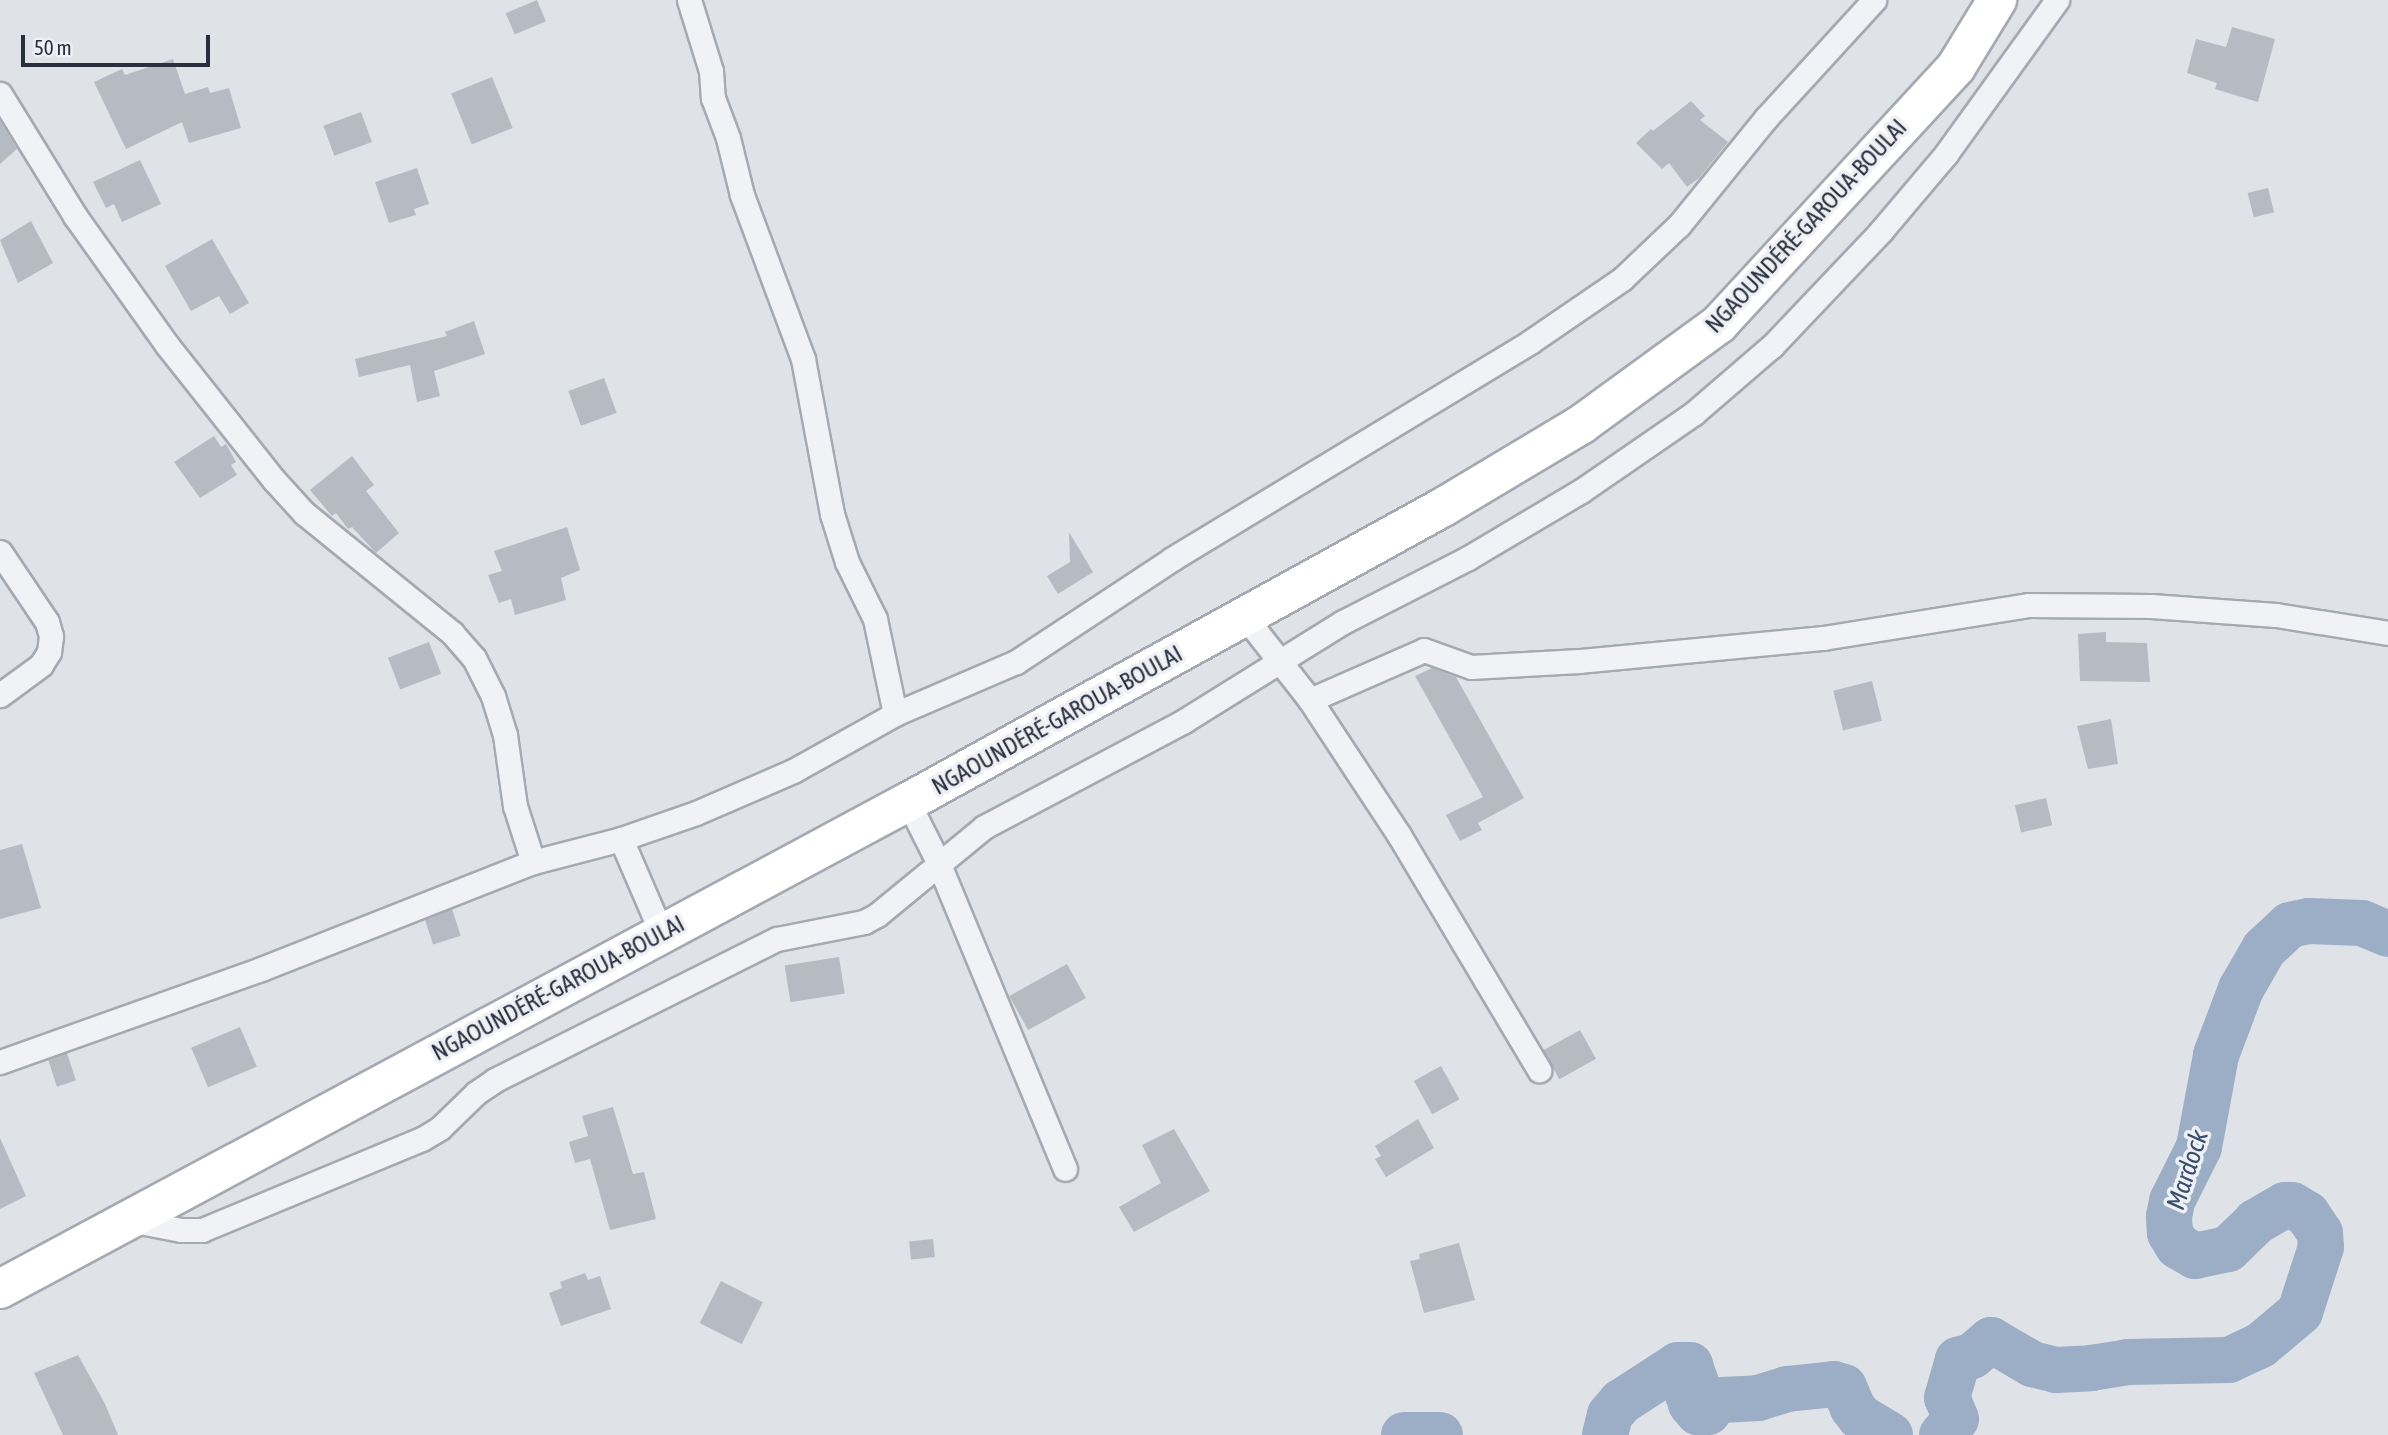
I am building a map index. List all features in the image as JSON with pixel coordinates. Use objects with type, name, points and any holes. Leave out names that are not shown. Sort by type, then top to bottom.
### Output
[{"type":"highway","name":"NGAOUNDÉRÉ-GAROUA-BOULAI","points":[[0,1289],[908,802],[1445,506],[1582,424],[1719,324],[1956,67],[1997,0]]},
{"type":"street","points":[[689,0],[711,71],[713,98],[728,138],[742,195],[803,359],[832,514],[846,562],[875,619],[895,714]]},
{"type":"street","points":[[2,1054],[261,969],[533,862],[621,839],[696,813],[793,771],[895,714],[1016,662],[1172,559],[1530,342],[1622,279],[1679,225],[1766,118],[1874,0]]},
{"type":"street","points":[[128,1220],[202,1230],[422,1139],[440,1128],[476,1093],[495,1080],[778,939],[864,922],[877,915],[937,862],[984,827],[1184,721],[1343,622],[1468,558],[1581,491],[1694,412],[1772,346],[1881,231],[1946,154],[2057,0]]},
{"type":"street","points":[[0,94],[75,216],[167,345],[274,480],[303,513],[452,633],[474,658],[497,709],[505,735],[514,806],[533,862]]},
{"type":"street","points":[[0,552],[47,622],[51,636],[49,652],[41,665],[0,695]]},
{"type":"street","points":[[1310,700],[1424,650],[1471,667],[1579,661],[1824,638],[2029,605],[2151,606],[2248,613],[2388,634]]},
{"type":"street","points":[[1245,617],[1310,700],[1399,835],[1539,1070]]},
{"type":"street","points":[[908,802],[937,862],[1065,1169]]},
{"type":"street","points":[[621,839],[662,932]]},
{"type":"building","points":[[537,0],[546,21],[515,34],[506,13]]},
{"type":"building","points":[[2232,27],[2275,39],[2258,102],[2215,89],[2217,83],[2187,73],[2196,39],[2226,47]]},
{"type":"building","points":[[173,59],[185,94],[208,87],[210,93],[229,88],[241,128],[189,143],[182,122],[126,149],[94,82],[122,69],[125,75]]},
{"type":"building","points":[[492,77],[513,128],[472,144],[451,93]]},
{"type":"building","points":[[1691,101],[1705,116],[1700,120],[1728,142],[1699,178],[1687,187],[1669,163],[1662,169],[1636,143]]},
{"type":"building","points":[[361,112],[372,142],[334,156],[323,126]]},
{"type":"building","points":[[0,121],[17,149],[0,164]]},
{"type":"building","points":[[140,160],[161,204],[122,222],[114,204],[106,208],[93,182]]},
{"type":"building","points":[[417,168],[429,204],[414,209],[416,215],[389,223],[375,182]]},
{"type":"building","points":[[2268,188],[2274,212],[2254,217],[2248,193]]},
{"type":"building","points":[[31,221],[53,263],[18,283],[0,240]]},
{"type":"building","points":[[212,239],[249,303],[230,314],[219,296],[191,311],[165,266]]},
{"type":"building","points":[[474,321],[485,354],[434,371],[440,396],[417,402],[410,365],[359,377],[355,359],[447,336],[445,332]]},
{"type":"building","points":[[604,378],[617,413],[581,426],[568,391]]},
{"type":"building","points":[[214,436],[221,447],[226,444],[236,462],[231,465],[237,475],[200,498],[174,462]]},
{"type":"building","points":[[352,456],[374,485],[366,491],[399,533],[376,553],[352,527],[348,529],[336,513],[332,516],[310,490]]},
{"type":"building","points":[[567,527],[580,570],[561,578],[566,600],[515,615],[511,599],[499,603],[488,575],[502,571],[494,551]]},
{"type":"building","points":[[1069,532],[1093,572],[1058,594],[1047,576],[1070,562]]},
{"type":"building","points":[[2106,632],[2106,642],[2147,643],[2150,682],[2080,681],[2078,634]]},
{"type":"building","points":[[429,642],[441,674],[400,690],[388,658]]},
{"type":"building","points":[[1432,668],[1456,677],[1524,798],[1478,823],[1482,830],[1460,841],[1446,815],[1483,797],[1415,676]]},
{"type":"building","points":[[1872,681],[1882,721],[1843,730],[1833,691]]},
{"type":"building","points":[[2111,719],[2118,764],[2088,769],[2077,726]]},
{"type":"building","points":[[2046,798],[2052,825],[2021,832],[2015,805]]},
{"type":"building","points":[[22,844],[41,908],[0,919],[0,850]]},
{"type":"building","points":[[452,909],[461,936],[433,945],[424,918]]},
{"type":"building","points":[[839,957],[845,994],[790,1002],[785,966]]},
{"type":"building","points":[[1067,964],[1086,998],[1028,1030],[1009,996]]},
{"type":"building","points":[[240,1027],[257,1067],[208,1087],[191,1048]]},
{"type":"building","points":[[1580,1030],[1596,1059],[1559,1079],[1543,1050]]},
{"type":"building","points":[[67,1053],[76,1081],[57,1087],[48,1059]]},
{"type":"building","points":[[1441,1066],[1459,1099],[1432,1114],[1414,1081]]},
{"type":"building","points":[[613,1107],[633,1174],[644,1172],[656,1219],[610,1230],[590,1159],[575,1163],[569,1142],[588,1136],[582,1116]]},
{"type":"building","points":[[1418,1119],[1434,1148],[1386,1177],[1375,1159],[1381,1156],[1375,1146]]},
{"type":"building","points":[[1174,1129],[1210,1191],[1134,1232],[1119,1207],[1161,1183],[1142,1145]]},
{"type":"building","points":[[0,1138],[26,1196],[0,1209]]},
{"type":"building","points":[[933,1239],[935,1257],[911,1259],[909,1242]]},
{"type":"building","points":[[1459,1243],[1475,1300],[1424,1313],[1410,1261],[1420,1259],[1419,1254]]},
{"type":"building","points":[[585,1273],[588,1280],[600,1276],[611,1309],[561,1326],[549,1293],[562,1288],[560,1282]]},
{"type":"building","points":[[721,1281],[763,1302],[742,1344],[700,1323]]},
{"type":"building","points":[[78,1355],[105,1404],[118,1435],[63,1435],[34,1373]]},
{"type":"waterway","name":"Mardock","points":[[1942,1435],[1956,1419],[1947,1398],[1958,1360],[1972,1356],[1991,1340],[2032,1364],[2056,1370],[2127,1362],[2229,1360],[2261,1345],[2300,1312],[2321,1247],[2320,1233],[2307,1214],[2292,1205],[2285,1205],[2256,1222],[2228,1249],[2195,1256],[2178,1246],[2170,1233],[2172,1201],[2199,1147],[2216,1055],[2241,989],[2264,949],[2290,925],[2309,921],[2362,923],[2388,934]]},
{"type":"waterway","name":"Mardock","points":[[1605,1435],[1610,1415],[1621,1402],[1678,1365],[1690,1365],[1696,1383],[1688,1394],[1691,1404],[1698,1412],[1708,1412],[1722,1400],[1758,1398],[1787,1389],[1834,1384],[1844,1387],[1860,1417],[1890,1435]]},
{"type":"waterway","name":"Mardock","points":[[1404,1435],[1440,1435]]}]
